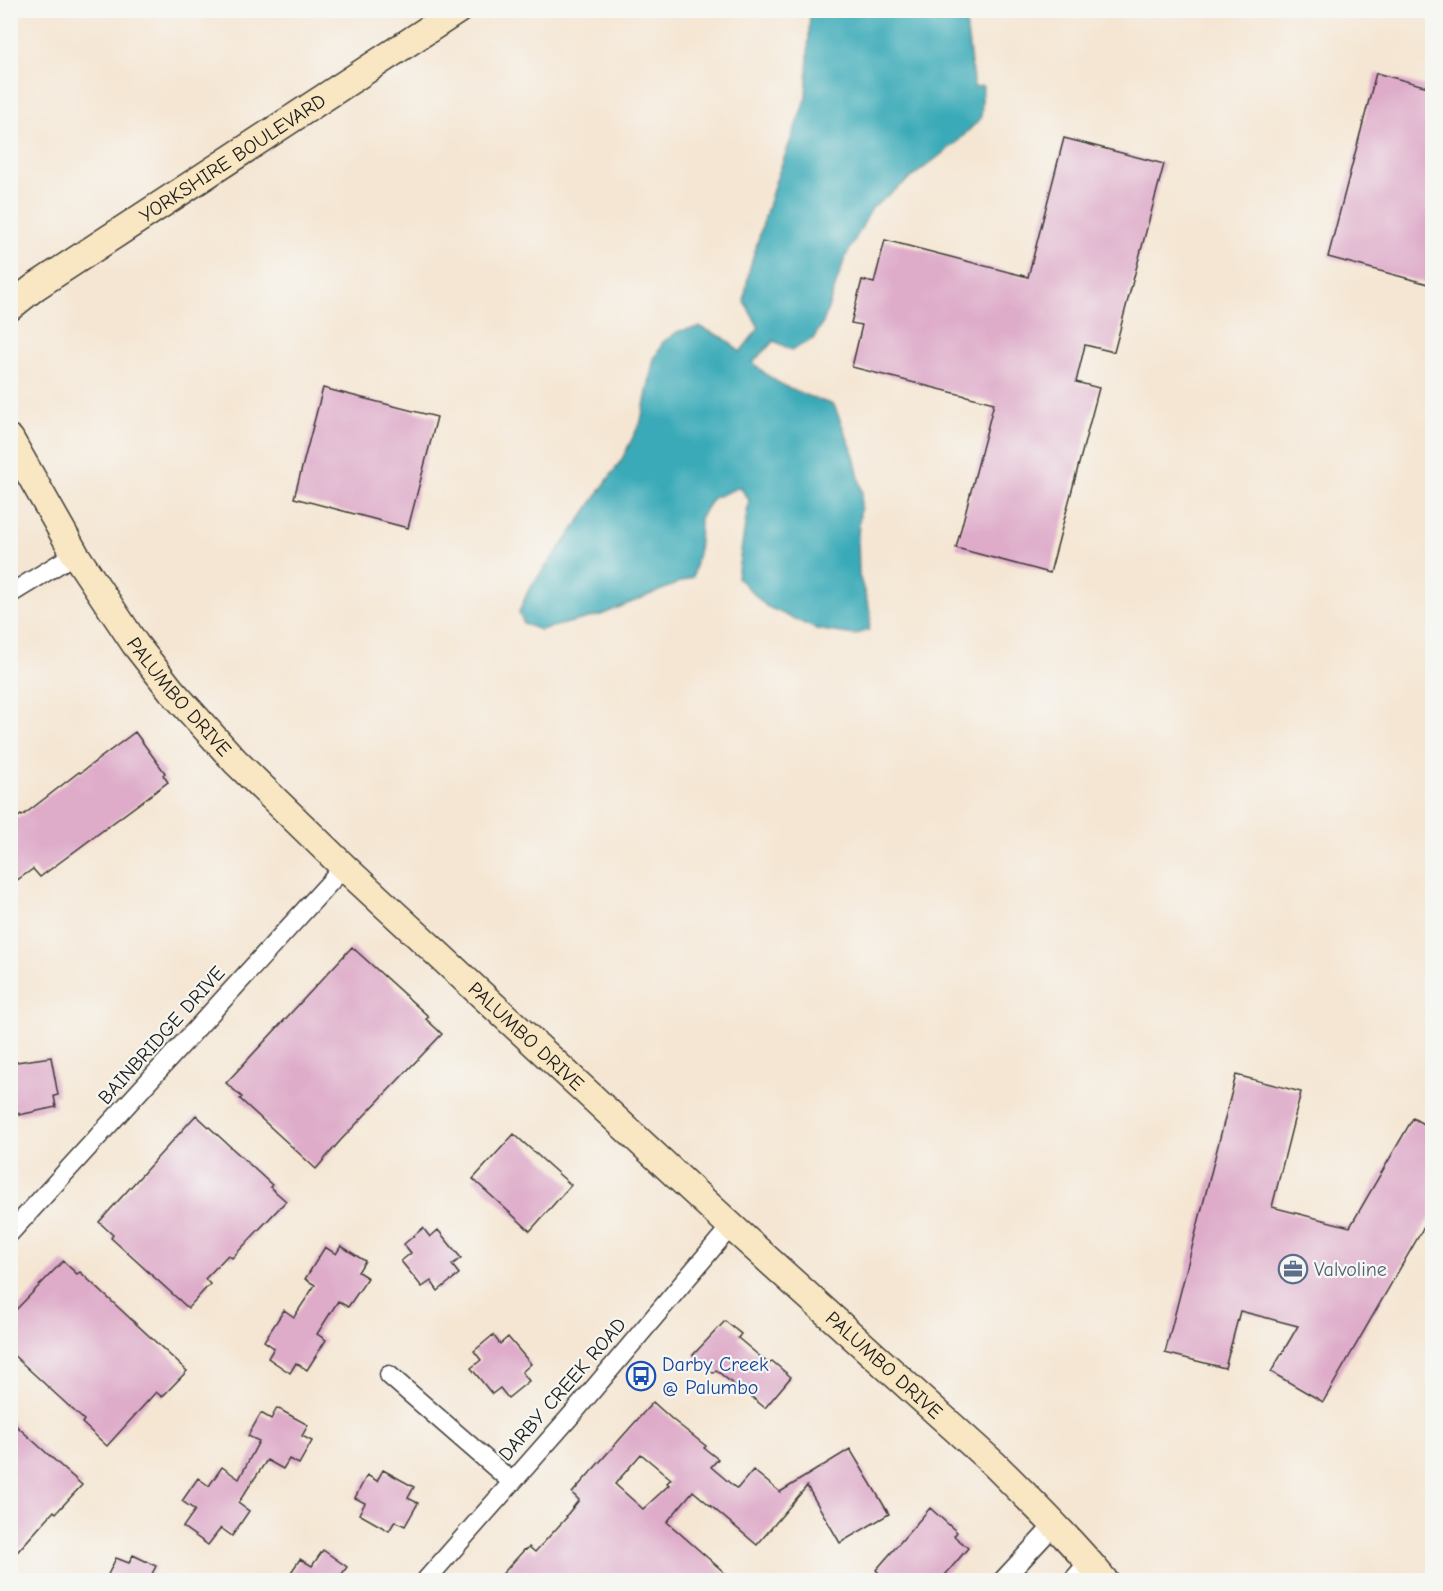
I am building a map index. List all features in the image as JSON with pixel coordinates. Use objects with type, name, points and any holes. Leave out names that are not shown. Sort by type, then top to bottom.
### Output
[{"type":"street","name":"YORKSHIRE BOULEVARD","points":[[10,307],[35,287],[458,10]]},
{"type":"street","name":"PALUMBO DRIVE","points":[[10,439],[75,554],[135,644],[171,690],[235,760],[344,867],[731,1227],[994,1464],[1054,1525],[1089,1574]]},
{"type":"street","points":[[10,594],[75,554]]},
{"type":"street","name":"BAINBRIDGE DRIVE","points":[[10,1233],[344,867]]},
{"type":"street","name":"DARBY CREEK ROAD","points":[[426,1581],[574,1412],[731,1227]]},
{"type":"street","points":[[389,1375],[512,1482]]},
{"type":"street","points":[[1004,1581],[1054,1525]]},
{"type":"water","points":[[810,11],[968,11],[965,15],[974,87],[983,86],[981,118],[956,143],[872,208],[845,258],[823,323],[813,339],[792,350],[774,341],[753,362],[780,384],[834,405],[853,452],[862,491],[858,536],[859,575],[871,614],[869,630],[854,635],[816,629],[766,606],[737,577],[749,500],[740,487],[713,498],[700,517],[699,548],[693,577],[601,615],[540,630],[524,624],[519,612],[529,589],[622,459],[641,421],[654,359],[663,342],[679,331],[700,327],[724,338],[740,352],[759,328],[744,301],[749,271],[775,183],[806,98]]},
{"type":"building","points":[[1376,73],[1432,88],[1432,285],[1328,257]]},
{"type":"building","points":[[1064,138],[1164,164],[1114,352],[1085,345],[1076,382],[1099,388],[1050,573],[956,548],[994,403],[852,367],[862,325],[851,323],[862,280],[874,283],[885,240],[1028,277]]},
{"type":"building","points":[[323,388],[437,417],[408,528],[294,498]]},
{"type":"building","points":[[135,732],[165,773],[163,775],[168,782],[40,877],[33,869],[10,885],[10,823]]},
{"type":"building","points":[[352,947],[429,1017],[426,1019],[442,1034],[316,1169],[240,1099],[242,1097],[226,1083]]},
{"type":"building","points":[[51,1057],[58,1095],[54,1096],[56,1107],[19,1115],[19,1113],[10,1114],[10,1063]]},
{"type":"building","name":"Valvoline","points":[[1236,1075],[1301,1092],[1272,1207],[1350,1227],[1413,1118],[1432,1129],[1432,1213],[1323,1402],[1271,1372],[1298,1326],[1240,1311],[1225,1368],[1165,1353]]},
{"type":"building","points":[[196,1115],[272,1185],[270,1187],[286,1201],[232,1258],[228,1255],[205,1279],[210,1284],[188,1308],[111,1238],[113,1235],[99,1222]]},
{"type":"building","points":[[514,1134],[571,1185],[530,1231],[473,1179]]},
{"type":"building","points":[[423,1228],[430,1237],[438,1230],[461,1258],[452,1265],[459,1274],[438,1291],[431,1281],[422,1287],[401,1261],[411,1253],[404,1244]]},
{"type":"building","points":[[341,1246],[365,1261],[358,1272],[368,1278],[348,1307],[338,1301],[317,1334],[326,1340],[307,1370],[296,1363],[290,1373],[268,1358],[274,1348],[264,1341],[284,1310],[294,1317],[315,1285],[305,1279],[325,1247],[336,1254]]},
{"type":"building","points":[[63,1261],[77,1274],[80,1272],[187,1371],[162,1397],[156,1392],[107,1446],[82,1423],[84,1420],[10,1352],[10,1316]]},
{"type":"building","points":[[725,1321],[741,1334],[738,1338],[769,1364],[772,1361],[791,1377],[765,1408],[716,1370],[713,1373],[693,1355]]},
{"type":"building","points":[[493,1335],[500,1344],[508,1337],[531,1364],[522,1372],[529,1381],[508,1398],[500,1388],[492,1394],[471,1368],[481,1360],[474,1351]]},
{"type":"building","points":[[653,1402],[706,1446],[704,1448],[718,1459],[711,1467],[737,1489],[753,1470],[780,1492],[850,1449],[889,1514],[840,1543],[807,1486],[757,1545],[693,1491],[667,1522],[734,1581],[496,1581],[525,1549],[529,1547],[535,1552],[567,1517],[579,1500],[572,1493]],"holes":[[[641,1454],[671,1479],[667,1483],[669,1485],[643,1509],[615,1484]]]},
{"type":"building","points":[[277,1408],[308,1425],[302,1436],[312,1441],[299,1464],[289,1459],[283,1469],[267,1460],[238,1503],[249,1511],[232,1536],[221,1528],[208,1545],[183,1527],[195,1510],[182,1501],[198,1478],[209,1486],[222,1467],[239,1479],[259,1441],[248,1436],[261,1413],[271,1419]]},
{"type":"building","points":[[10,1420],[82,1485],[56,1513],[54,1511],[10,1560]]},
{"type":"building","points":[[383,1470],[414,1487],[408,1498],[418,1503],[405,1526],[395,1521],[389,1531],[359,1514],[365,1503],[355,1498],[367,1475],[377,1481]]},
{"type":"building","points":[[930,1508],[957,1532],[954,1536],[968,1548],[940,1581],[872,1581],[879,1573],[876,1570]]},
{"type":"building","points":[[323,1550],[347,1567],[337,1581],[285,1581],[300,1559],[312,1566]]},
{"type":"building","points":[[133,1555],[156,1566],[152,1574],[166,1581],[105,1581],[116,1558],[129,1563]]},
{"type":"place","name":"Valvoline","points":[[1293,1269]]},
{"type":"place","name":"Darby Creek @ Palumbo","points":[[641,1376]]}]
